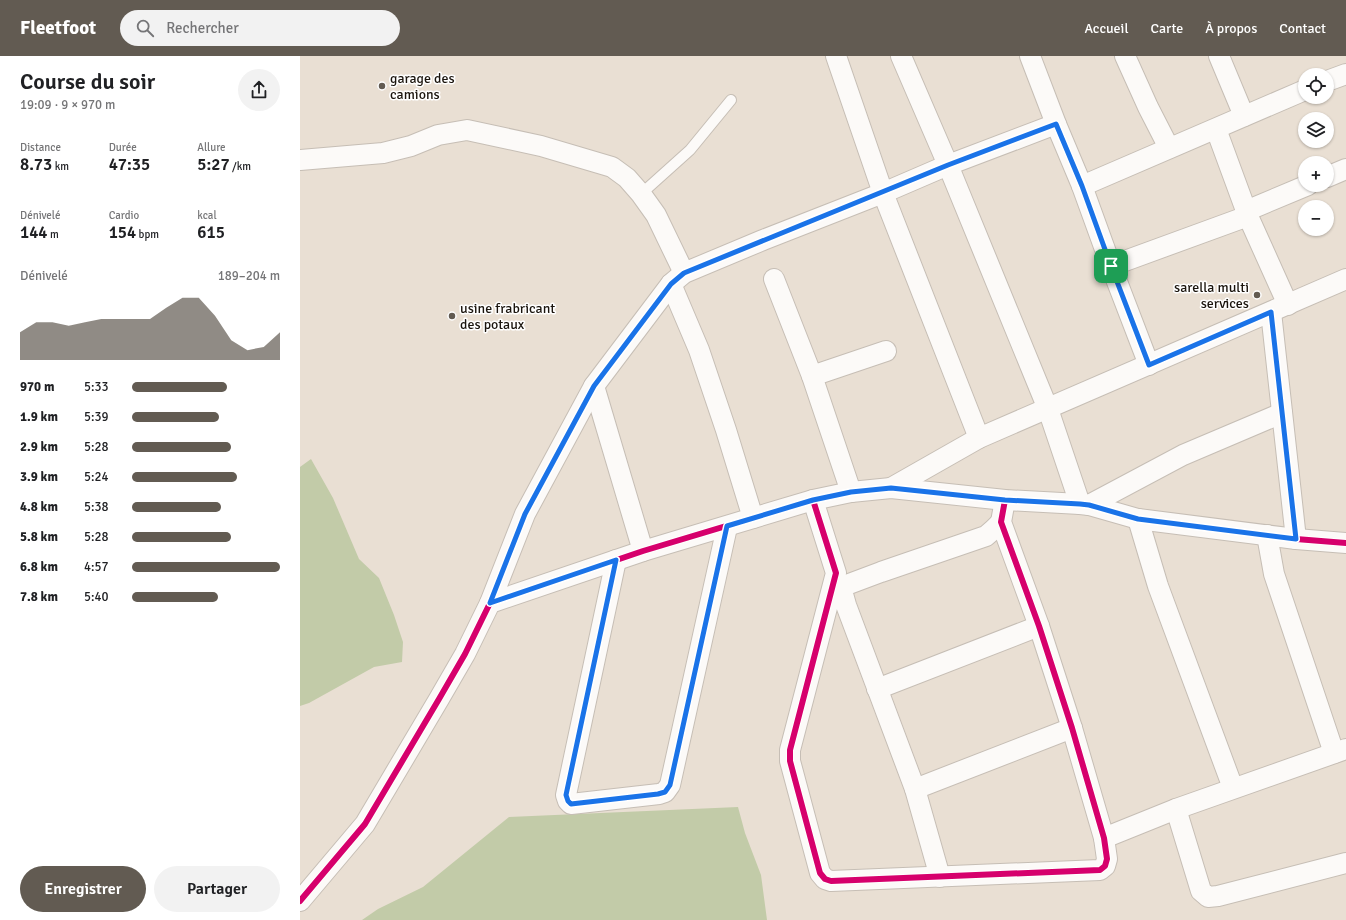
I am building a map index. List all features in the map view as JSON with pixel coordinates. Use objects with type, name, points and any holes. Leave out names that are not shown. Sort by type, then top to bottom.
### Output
[{"type":"street","points":[[836,56],[883,193],[979,438]]},
{"type":"street","points":[[901,56],[948,165],[1048,409],[1084,504]]},
{"type":"street","points":[[1030,56],[1082,186],[1149,365]]},
{"type":"street","points":[[1124,56],[1169,148]]},
{"type":"street","points":[[1219,56],[1244,116]]},
{"type":"street","points":[[1334,79],[1346,74]]},
{"type":"street","points":[[1082,186],[1298,93]]},
{"type":"street","points":[[300,901],[365,824],[440,700],[490,603],[525,514],[594,386],[678,278],[763,240],[883,193],[948,165],[1056,124]]},
{"type":"street","points":[[1216,129],[1247,213],[1279,308],[1282,413],[1296,539]]},
{"type":"street","points":[[300,160],[383,153],[411,146],[438,135],[467,130],[541,146],[612,167],[627,178],[642,194],[656,215],[678,278],[699,350],[726,430],[753,518]]},
{"type":"street","points":[[1334,174],[1346,169]]},
{"type":"street","points":[[1111,266],[1247,213],[1298,190]]},
{"type":"street","points":[[774,279],[812,376],[851,492]]},
{"type":"street","points":[[891,488],[979,438],[1346,279]]},
{"type":"street","points":[[812,376],[886,351]]},
{"type":"street","points":[[594,386],[643,551]]},
{"type":"street","points":[[1084,504],[1183,455],[1282,413]]},
{"type":"street","points":[[490,603],[643,551],[813,500],[851,492],[891,488],[1005,500],[1084,504],[1138,519],[1296,539],[1346,542]]},
{"type":"street","points":[[813,500],[846,605],[915,789],[940,877]]},
{"type":"street","points":[[838,580],[790,750],[790,761],[820,873],[825,880],[831,881],[1100,870],[1105,866],[1107,859],[1104,838],[1072,728],[1039,626],[1001,522],[1005,500]]},
{"type":"street","points":[[1138,519],[1158,586],[1233,788]]},
{"type":"street","points":[[838,580],[881,572],[986,536],[1001,522]]},
{"type":"street","points":[[616,560],[566,795],[571,804],[658,794],[665,792],[670,785],[727,526]]},
{"type":"street","points":[[1104,838],[1176,809],[1340,751],[1274,574],[1266,535]]},
{"type":"street","points":[[877,689],[1039,626]]},
{"type":"street","points":[[915,789],[1072,728]]},
{"type":"street","points":[[1176,809],[1201,891],[1208,897],[1218,896],[1346,863]]},
{"type":"lane","points":[[642,194],[690,150],[731,100]]},
{"type":"green space","points":[[311,459],[333,498],[359,559],[379,578],[403,642],[402,662],[374,667],[309,703],[300,706],[300,467]]},
{"type":"green space","points":[[738,807],[745,833],[761,875],[767,920],[362,920],[378,909],[423,887],[509,817]]},
{"type":"cycle path","points":[[300,901],[365,824],[465,654],[490,603],[643,551],[813,500],[851,492],[891,488],[1005,500],[1089,505],[1138,519],[1296,539],[1346,543]]},
{"type":"cycle path","points":[[813,500],[836,573],[790,750],[790,761],[820,873],[825,879],[831,881],[1100,870],[1105,866],[1107,859],[1104,838],[1072,728],[1039,626],[1001,522],[1005,500]]},
{"type":"place","name":"garage des camions","points":[[382,86]]},
{"type":"place","name":"sarella multi services","points":[[1257,295]]},
{"type":"place","name":"usine frabricant des potaux","points":[[452,316]]},
{"type":"route","points":[[1056,124],[1082,186],[1111,266],[1149,365],[1271,312],[1296,539],[1138,519],[1089,505],[1005,500],[891,488],[851,492],[813,500],[727,526],[670,785],[665,792],[658,794],[571,804],[568,801],[566,795],[616,560],[490,603],[525,514],[594,386],[671,284],[684,273],[763,240],[883,193],[948,165],[1056,124]]}]
